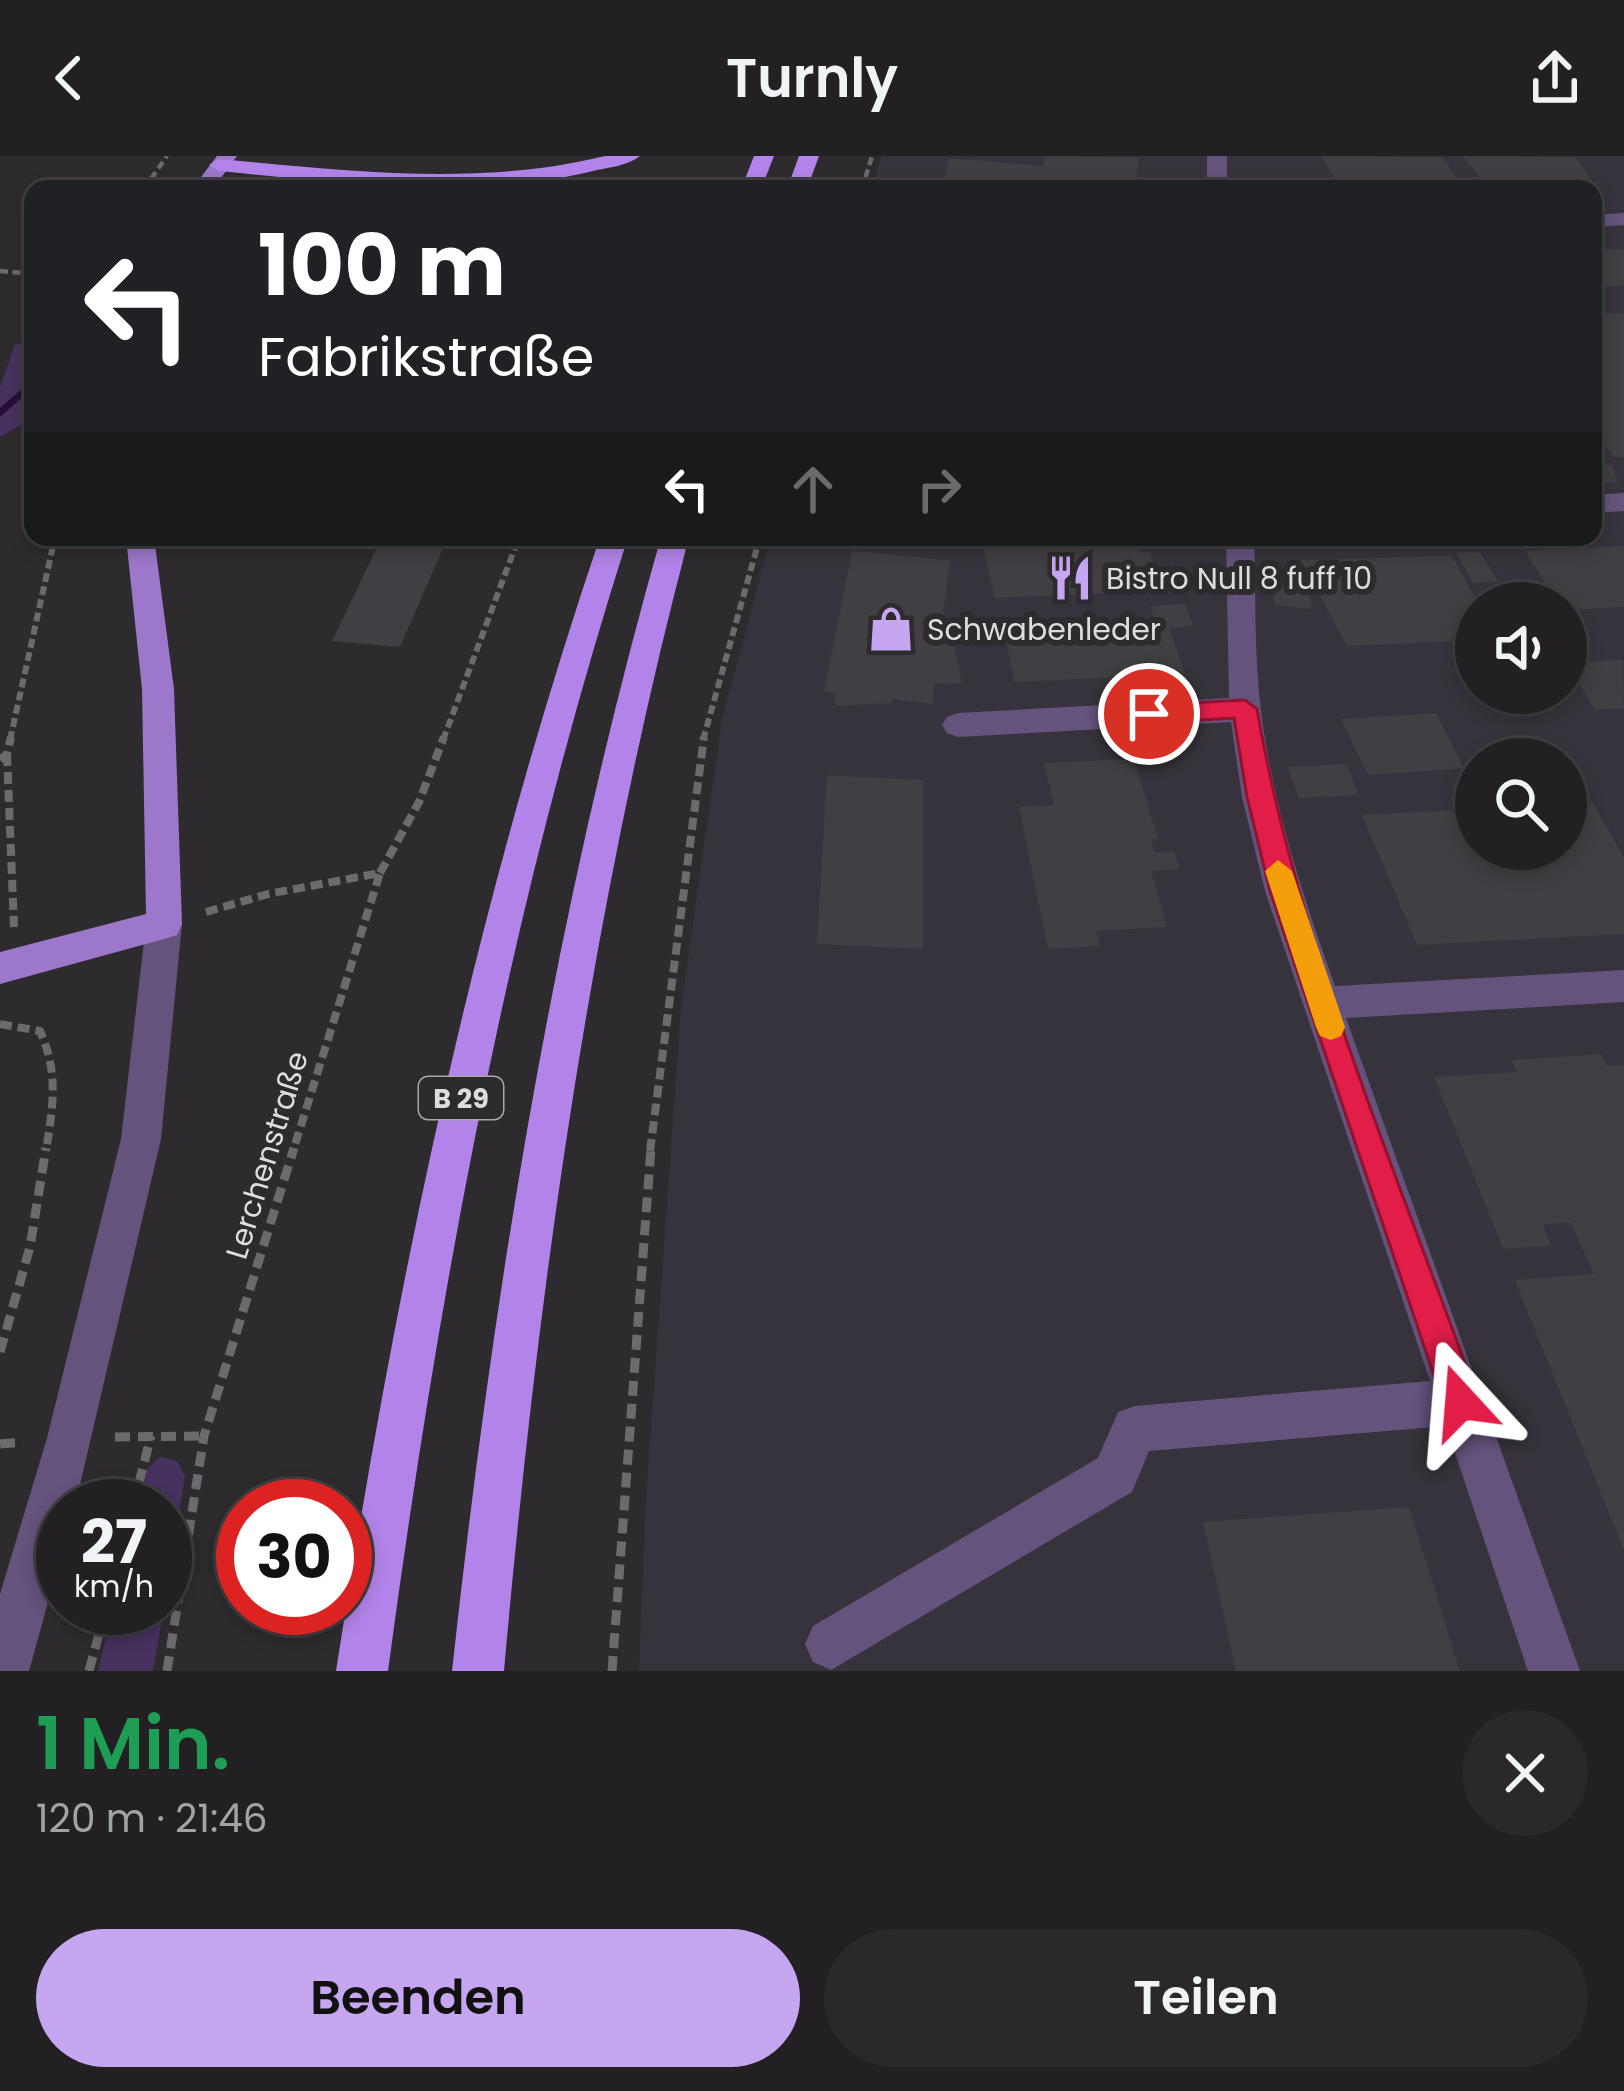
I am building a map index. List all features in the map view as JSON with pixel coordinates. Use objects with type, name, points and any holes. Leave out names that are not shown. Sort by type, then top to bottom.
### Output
[{"type":"highway","points":[[223,160],[381,178],[488,178],[549,173],[630,156]]},
{"type":"highway","name":"B 29","points":[[362,1671],[384,1510],[421,1301],[490,959],[559,703],[611,546]]},
{"type":"highway","name":"B 29","points":[[478,1671],[531,1202],[568,982],[603,804],[673,546]]},
{"type":"main road","points":[[6,966],[164,924],[158,689],[141,546]]},
{"type":"street","points":[[1240,546],[1245,709],[1259,797],[1283,891],[1555,1671]]},
{"type":"street","points":[[958,725],[1245,709]]},
{"type":"street","points":[[3,1671],[70,1438],[141,1139],[164,924]]},
{"type":"street","points":[[1322,1004],[1624,986]]},
{"type":"street","points":[[831,1645],[1115,1475],[1136,1429],[1461,1402]]},
{"type":"path","points":[[0,1352],[30,1247],[55,1096],[54,1062],[40,1031],[0,1024],[16,898],[3,757],[53,546]]},
{"type":"path","name":"Lerchenstraße","points":[[167,1671],[204,1436],[380,873],[419,802],[516,546]]},
{"type":"path","points":[[612,1671],[661,1059],[705,727],[757,546]]},
{"type":"path","points":[[164,924],[268,894],[380,873]]},
{"type":"path","points":[[140,1479],[152,1436]]},
{"type":"path","points":[[70,1438],[204,1436]]},
{"type":"path","points":[[89,1671],[99,1635]]},
{"type":"shaded area","points":[[882,156],[1624,156],[1624,1671],[639,1671],[646,1497],[681,1008],[722,719],[769,546],[1602,546],[1602,180],[874,180]]},
{"type":"shaded area","points":[[24,343],[24,423],[0,437],[0,387],[15,344]]},
{"type":"shaded area","points":[[160,1457],[177,1461],[185,1479],[145,1479],[147,1469]]},
{"type":"shaded area","points":[[107,1635],[159,1635],[153,1671],[98,1671]]},
{"type":"building","points":[[1044,156],[1138,157],[1137,179],[1144,180],[943,180],[949,158],[1043,166]]},
{"type":"building","points":[[1321,156],[1441,157],[1459,180],[1336,180]]},
{"type":"building","points":[[1463,156],[1575,157],[1592,180],[1482,180]]},
{"type":"building","points":[[1624,249],[1624,286],[1602,287],[1602,250]]},
{"type":"building","points":[[1624,313],[1624,457],[1614,457],[1602,440],[1602,314]]},
{"type":"building","points":[[1602,464],[1612,465],[1618,483],[1602,482]]},
{"type":"building","points":[[378,546],[444,546],[400,647],[332,641]]},
{"type":"building","name":"Bistro Null 8 fuff 10","points":[[983,546],[1138,546],[1140,552],[1150,552],[1154,564],[1144,564],[1153,591],[995,598]]},
{"type":"building","points":[[1624,546],[1624,607],[1587,609],[1587,582],[1545,582],[1525,551]]},
{"type":"building","name":"Schwabenleder","points":[[852,551],[950,560],[941,628],[950,629],[962,683],[935,684],[932,704],[891,699],[892,703],[836,706],[834,693],[824,692]]},
{"type":"building","points":[[1480,552],[1498,582],[1472,582],[1456,553]]},
{"type":"building","points":[[1452,556],[1466,582],[1455,582],[1455,641],[1347,646],[1301,560]]},
{"type":"building","points":[[1271,581],[1308,584],[1312,609],[1275,605]]},
{"type":"building","points":[[1185,604],[1193,626],[1169,628],[1185,674],[1015,682],[1002,624],[1154,617],[1150,606]]},
{"type":"building","points":[[1623,660],[1624,708],[1595,710],[1587,697],[1587,662]]},
{"type":"building","points":[[1436,713],[1455,750],[1455,769],[1368,775],[1341,719]]},
{"type":"building","points":[[1134,759],[1158,839],[1151,839],[1155,853],[1174,852],[1180,869],[1151,871],[1167,927],[1096,931],[1100,946],[1048,949],[1019,807],[1054,805],[1044,763]]},
{"type":"building","points":[[1346,764],[1359,795],[1299,798],[1287,767]]},
{"type":"building","points":[[827,775],[923,780],[923,949],[817,944]]},
{"type":"building","points":[[1587,803],[1593,803],[1624,858],[1624,934],[1417,945],[1362,815],[1455,810],[1455,870],[1587,870]]},
{"type":"building","points":[[1601,1054],[1607,1066],[1624,1065],[1624,1551],[1515,1280],[1594,1274],[1571,1223],[1543,1224],[1551,1246],[1503,1249],[1434,1077],[1516,1072],[1511,1060]]},
{"type":"building","points":[[1409,1507],[1460,1671],[1236,1671],[1203,1522]]},
{"type":"waterway","points":[[0,414],[24,391]]},
{"type":"slow traffic","points":[[1278,871],[1331,1027]]},
{"type":"place","name":"Bistro Null 8 fuff 10","points":[[1070,578]]},
{"type":"place","name":"Schwabenleder","points":[[891,629]]},
{"type":"route","points":[[1149,714],[1245,709],[1259,797],[1283,891],[1461,1402]]}]
